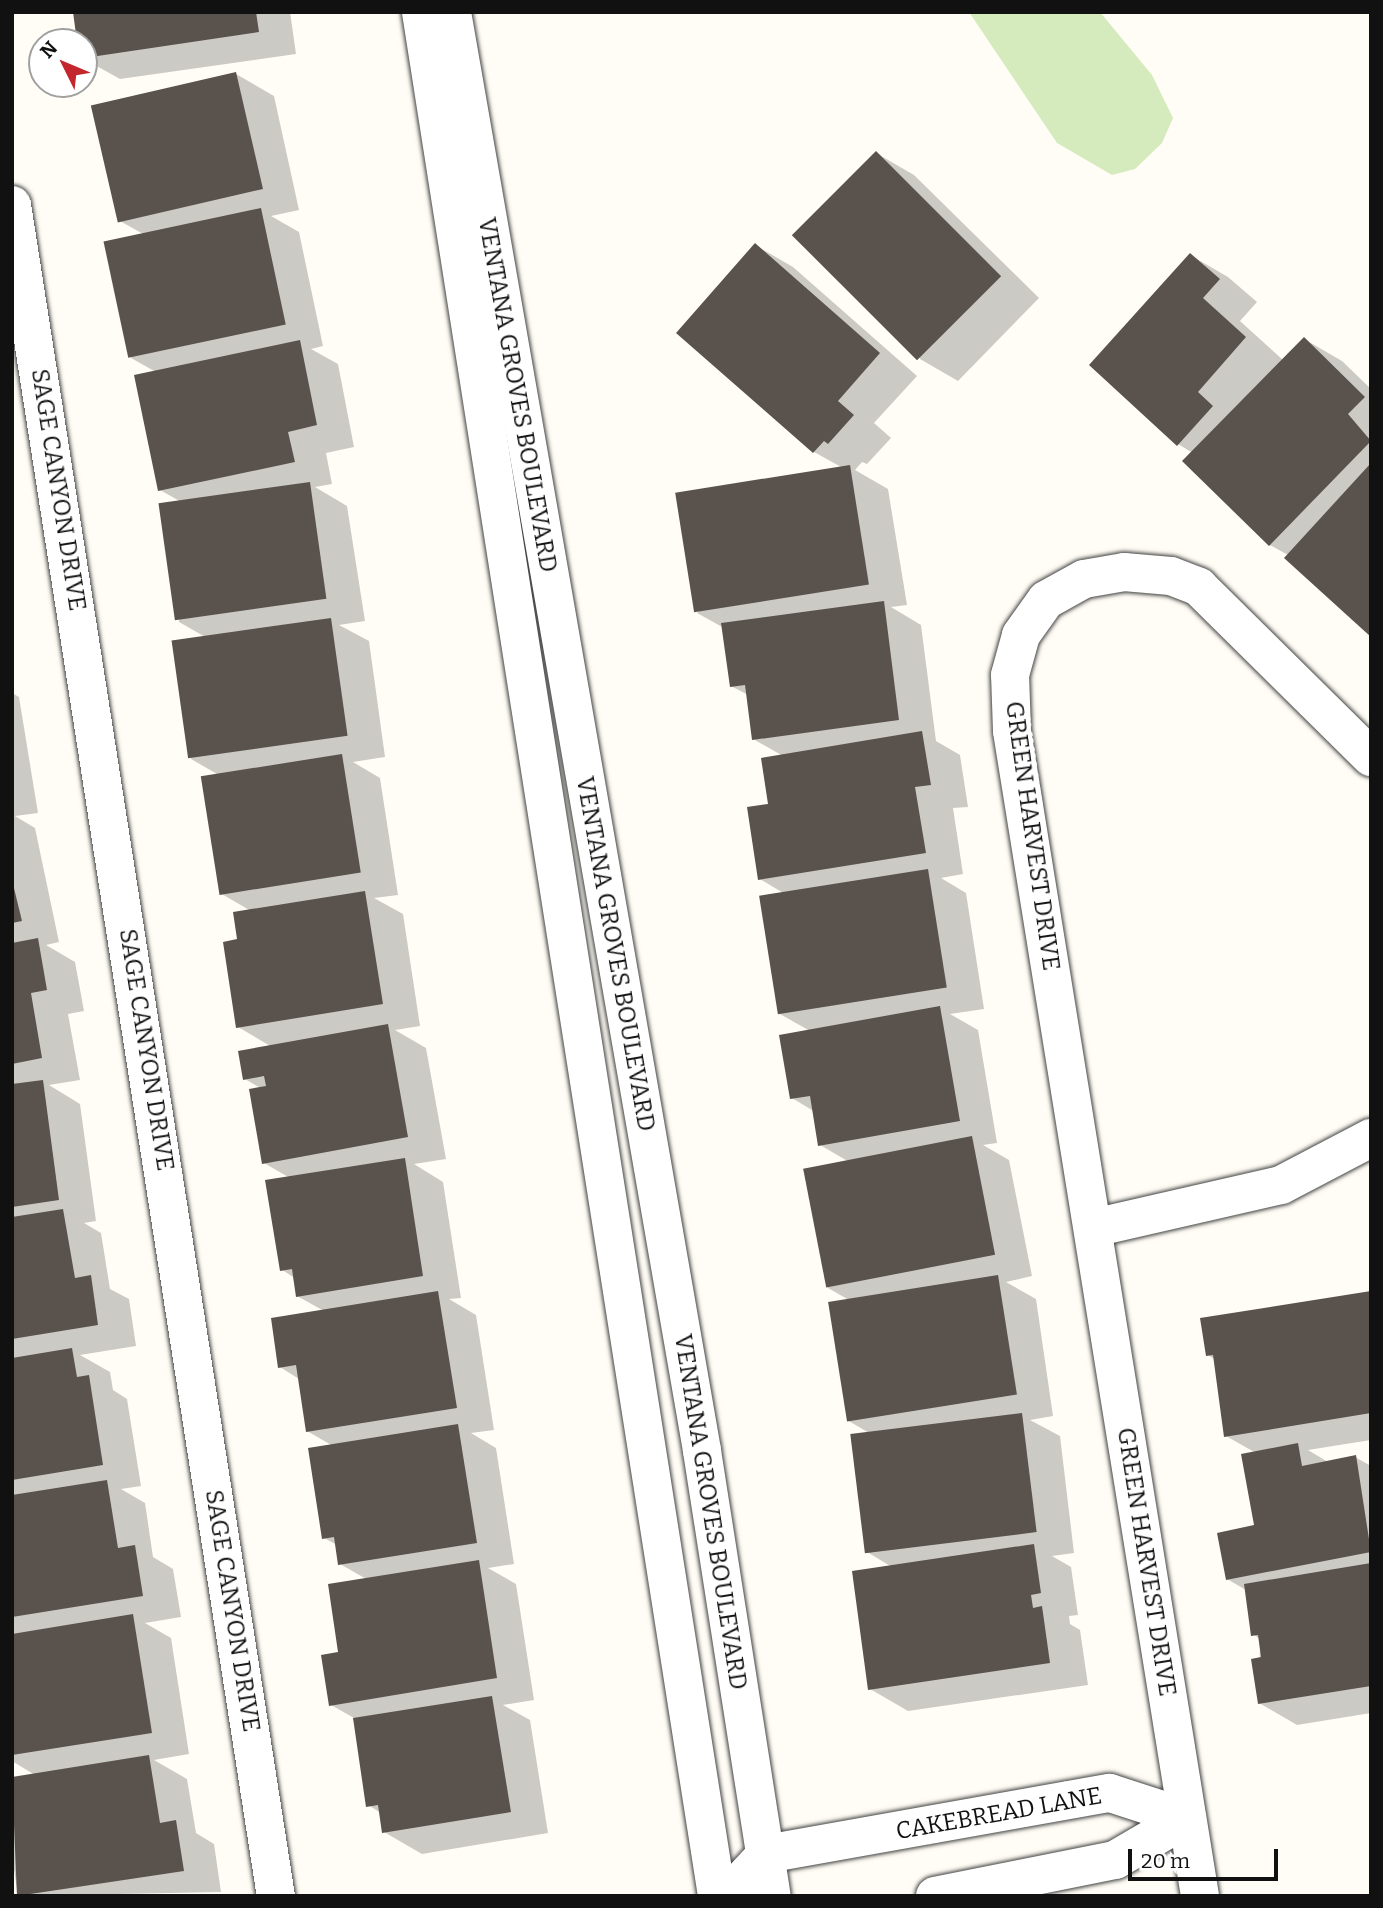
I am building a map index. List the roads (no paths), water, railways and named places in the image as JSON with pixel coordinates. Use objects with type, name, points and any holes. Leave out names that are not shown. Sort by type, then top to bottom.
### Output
[{"type":"street","name":"VENTANA GROVES BOULEVARD","points":[[421,12],[717,1896]]},
{"type":"street","name":"VENTANA GROVES BOULEVARD","points":[[452,12],[702,1451],[772,1896]]},
{"type":"street","name":"SAGE CANYON DRIVE","points":[[12,205],[276,1896]]},
{"type":"street","name":"GREEN HARVEST DRIVE","points":[[1200,1896],[1012,731],[1010,675],[1021,635],[1046,600],[1084,579],[1124,572],[1171,576],[1199,587],[1371,757]]},
{"type":"street","points":[[1093,1228],[1281,1185],[1371,1138]]},
{"type":"street","name":"CAKEBREAD LANE","points":[[766,1854],[1110,1793],[1188,1818]]},
{"type":"street","points":[[935,1896],[1115,1860],[1188,1818]]},
{"type":"street","points":[[727,1896],[766,1854]]}]
